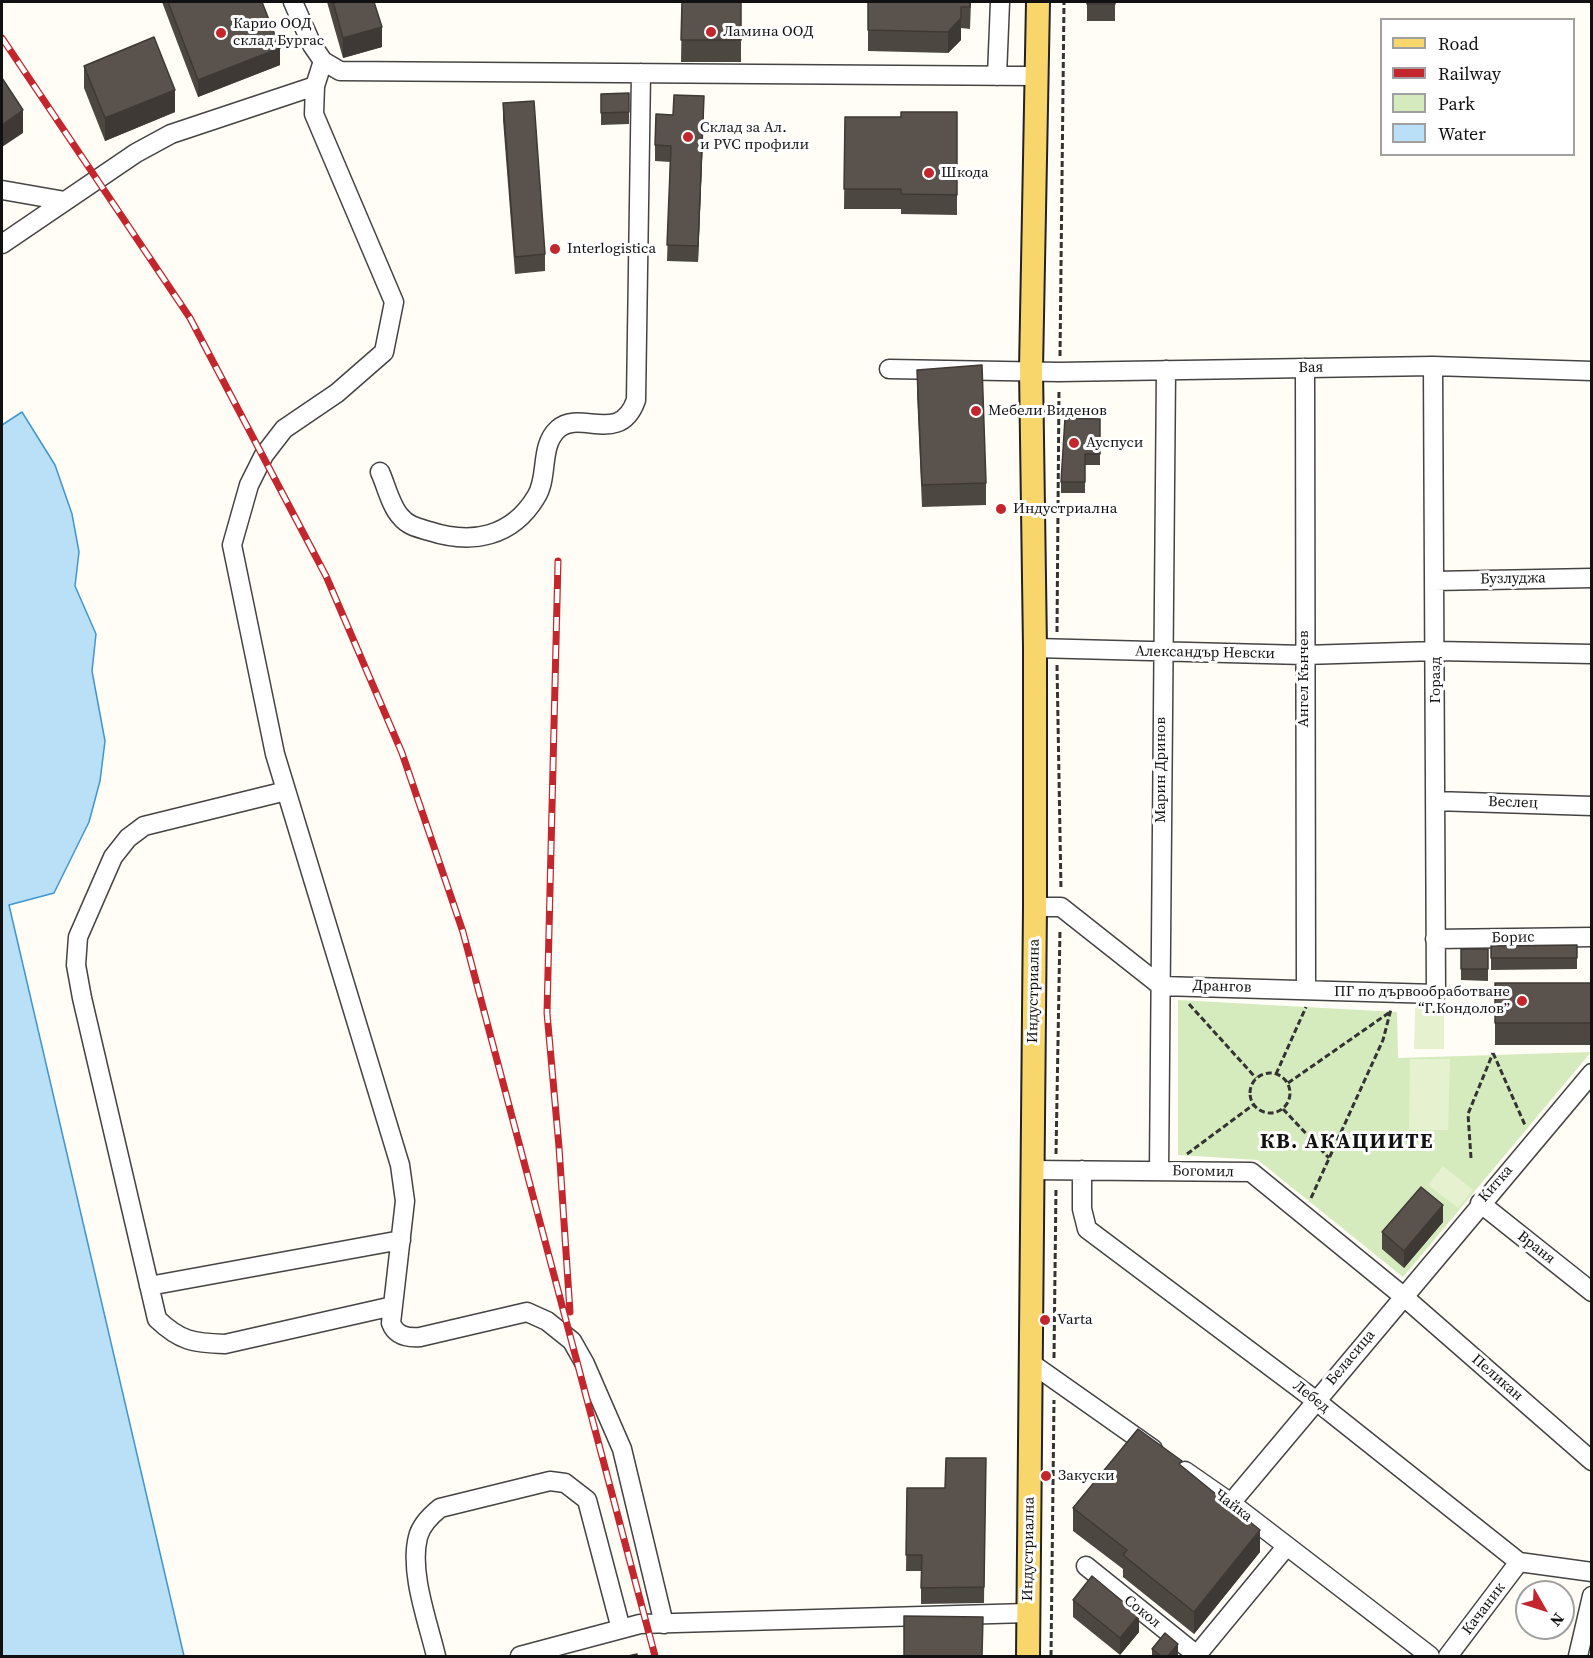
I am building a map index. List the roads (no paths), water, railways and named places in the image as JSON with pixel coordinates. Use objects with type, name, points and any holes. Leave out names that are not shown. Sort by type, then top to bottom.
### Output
[{"type":"main road","name":"Индустриална","points":[[1028,1656],[1035,907],[1046,649],[1031,369],[1038,2]]},
{"type":"street","points":[[293,2],[312,45],[323,61],[340,71],[1036,76]]},
{"type":"street","points":[[997,76],[1000,2]]},
{"type":"street","points":[[323,61],[315,86],[314,114],[394,302],[384,352],[337,393],[284,429],[264,455],[249,485],[231,545],[275,754],[400,1165],[405,1202],[392,1323],[394,1329],[410,1338],[527,1312],[547,1321],[572,1341],[585,1364],[622,1449],[663,1624]]},
{"type":"street","points":[[380,472],[400,517],[411,525],[445,537],[471,540],[498,531],[524,515],[538,494],[550,440],[557,430],[565,424],[612,424],[623,420],[632,412],[636,400],[641,73]]},
{"type":"street","points":[[2,242],[136,153],[171,134],[315,86]]},
{"type":"street","points":[[2,190],[65,201]]},
{"type":"street","name":"Вая","points":[[889,369],[1031,369],[1059,372],[1433,366],[1592,371]]},
{"type":"street","name":"Горазд","points":[[1433,366],[1436,994]]},
{"type":"street","name":"Ангел Кънчев","points":[[1305,368],[1304,655],[1310,990]]},
{"type":"street","name":"Марин Дринов","points":[[1161,1171],[1167,986],[1162,653],[1166,370]]},
{"type":"street","name":"Бузлуджа","points":[[1434,581],[1592,578]]},
{"type":"street","name":"Александър Невски","points":[[1046,649],[1304,655],[1436,651],[1592,654]]},
{"type":"street","points":[[286,791],[144,826],[128,838],[113,857],[78,937],[76,965],[82,998],[157,1319],[175,1335],[198,1343],[225,1344],[393,1306]]},
{"type":"street","name":"Веслец","points":[[1435,801],[1592,806]]},
{"type":"street","points":[[1035,907],[1061,907],[1167,986]]},
{"type":"street","name":"Борис","points":[[1435,939],[1592,937]]},
{"type":"street","name":"Дрангов","points":[[1167,986],[1436,994]]},
{"type":"street","name":"Китка","points":[[1403,1296],[1592,1073]]},
{"type":"street","name":"Богомил","points":[[1031,1170],[1251,1172],[1403,1296]]},
{"type":"street","name":"Лебед","points":[[1082,1170],[1082,1209],[1087,1229],[1315,1400],[1519,1562]]},
{"type":"street","name":"Враня","points":[[1480,1203],[1592,1292]]},
{"type":"street","points":[[150,1286],[401,1240]]},
{"type":"street","name":"Беласица","points":[[1231,1503],[1403,1296]]},
{"type":"street","name":"Пеликан","points":[[1403,1296],[1592,1461]]},
{"type":"street","name":"Чайка","points":[[1031,1363],[1231,1503],[1430,1656]]},
{"type":"street","points":[[436,1656],[415,1556],[418,1536],[426,1520],[440,1508],[550,1481],[566,1483],[587,1500],[621,1629]]},
{"type":"street","points":[[1197,1656],[1286,1547]]},
{"type":"street","points":[[1519,1562],[1592,1572]]},
{"type":"street","name":"Качаник","points":[[1448,1656],[1519,1562]]},
{"type":"street","name":"Сокол","points":[[1086,1566],[1197,1656]]},
{"type":"street","points":[[1578,1656],[1590,1607]]},
{"type":"street","points":[[520,1656],[640,1624],[1028,1613]]},
{"type":"water","points":[[22,412],[55,465],[72,514],[79,552],[75,586],[96,634],[92,671],[105,741],[100,781],[89,822],[54,893],[9,905],[184,1656],[2,1656],[2,425]]},
{"type":"railway","points":[[2,38],[190,318],[326,576],[402,753],[463,932],[655,1656]]},
{"type":"railway","points":[[558,561],[547,1013],[570,1312]]},
{"type":"place","name":"Ламина ООД","points":[[711,32]]},
{"type":"place","name":"Карио ООД склад Бургас","points":[[221,33]]},
{"type":"place","name":"Склад за Ал. и PVC профили","points":[[688,137]]},
{"type":"place","name":"Шкода","points":[[929,173]]},
{"type":"place","name":"Interlogistica","points":[[555,249]]},
{"type":"place","name":"Мебели Виденов","points":[[976,411]]},
{"type":"place","name":"Ауспуси","points":[[1074,443]]},
{"type":"place","name":"Индустриална","points":[[1001,509]]},
{"type":"place","name":"ПГ по дървообработване “Г.Кондолов”","points":[[1522,1001]]},
{"type":"place","name":"Varta","points":[[1045,1320]]},
{"type":"place","name":"Закуски","points":[[1046,1476]]},
{"type":"district","name":"КВ. АКАЦИИТЕ","points":[[1347,1143]]}]
